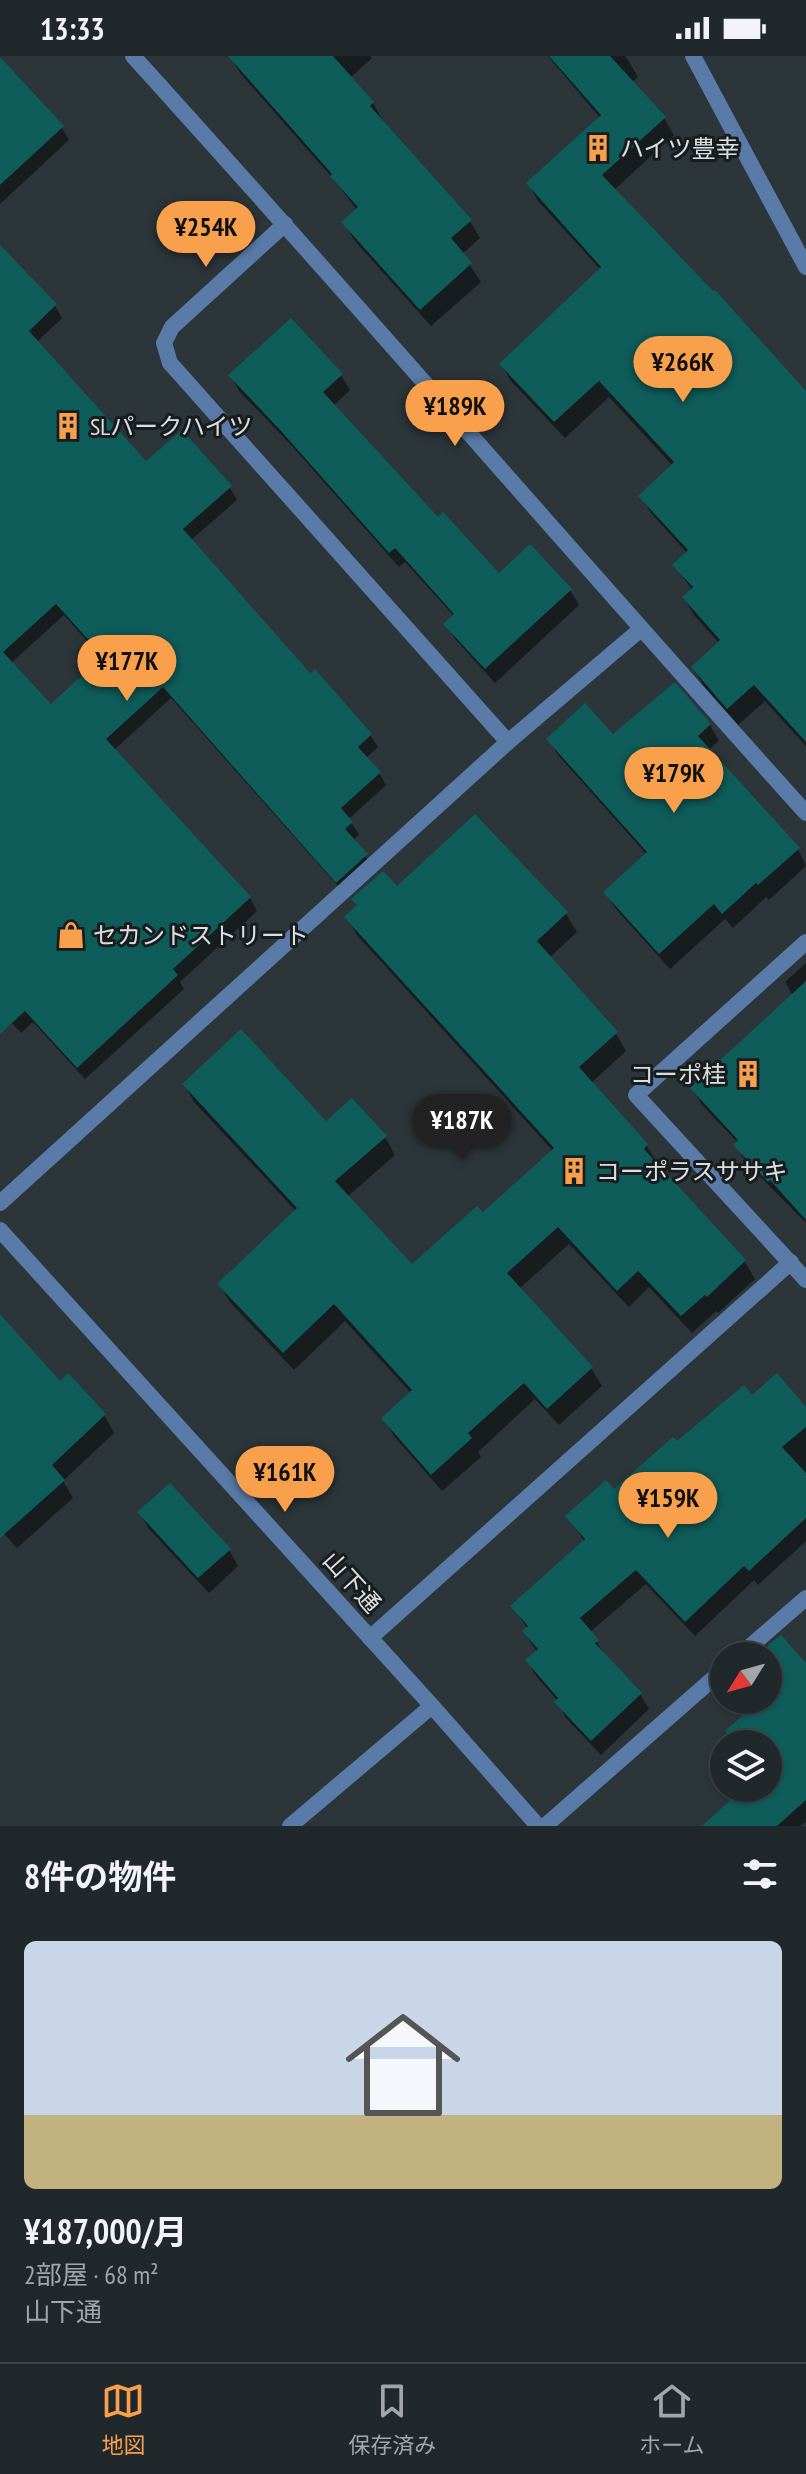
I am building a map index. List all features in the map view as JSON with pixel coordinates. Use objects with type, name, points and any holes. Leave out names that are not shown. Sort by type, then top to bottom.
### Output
[{"type":"street","points":[[133,56],[806,813]]},
{"type":"street","points":[[693,56],[806,267]]},
{"type":"street","points":[[285,224],[172,327],[164,343],[170,363],[508,742]]},
{"type":"street","points":[[0,1203],[508,742],[641,629]]},
{"type":"street","points":[[806,942],[636,1095],[806,1280]]},
{"type":"street","name":"山下通","points":[[2,1237],[538,1826]]},
{"type":"street","points":[[370,1638],[791,1262]]},
{"type":"street","points":[[755,1642],[806,1598]]},
{"type":"street","points":[[545,1826],[710,1681]]},
{"type":"street","points":[[290,1826],[432,1706]]},
{"type":"building","points":[[228,56],[333,56],[374,102],[370,106],[472,220],[451,238],[472,263],[420,310],[341,222],[358,207]]},
{"type":"building","points":[[549,56],[610,56],[666,117],[602,175],[715,290],[806,391],[806,742],[754,685],[727,709],[691,667],[720,640],[682,597],[693,587],[672,565],[688,550],[638,496],[674,462],[599,381],[554,422],[499,364],[601,267],[526,183],[601,115]]},
{"type":"building","points":[[0,57],[64,126],[0,185]]},
{"type":"building","points":[[0,245],[57,304],[29,331],[146,461],[182,430],[232,486],[183,529],[310,673],[315,669],[372,734],[358,747],[381,772],[341,808],[353,822],[345,829],[368,854],[336,883],[163,687],[106,739],[251,897],[173,969],[178,975],[77,1068],[25,1011],[0,1034]],"holes":[[[56,604],[103,656],[51,704],[3,652]]]},
{"type":"building","points":[[291,318],[343,374],[323,392],[438,517],[443,512],[499,573],[530,544],[572,589],[485,669],[443,624],[454,614],[395,548],[389,553],[228,375]]},
{"type":"building","points":[[675,682],[711,724],[698,736],[800,848],[722,914],[714,904],[659,954],[603,892],[647,852],[546,739],[585,703],[613,734]]},
{"type":"building","points":[[475,814],[568,912],[537,941],[618,1032],[579,1067],[648,1144],[644,1149],[746,1260],[707,1297],[705,1295],[681,1316],[638,1271],[617,1291],[558,1227],[507,1273],[593,1367],[547,1409],[524,1383],[468,1433],[472,1438],[431,1475],[381,1418],[412,1390],[334,1304],[283,1353],[217,1284],[297,1208],[182,1084],[241,1029],[326,1121],[352,1098],[387,1136],[335,1181],[412,1264],[477,1206],[483,1212],[554,1148],[344,917],[357,905],[351,899],[383,871],[397,886]]},
{"type":"building","points":[[806,981],[806,1220],[733,1145],[738,1140],[690,1088]]},
{"type":"building","points":[[0,1314],[60,1381],[68,1373],[106,1414],[52,1465],[65,1480],[0,1538]]},
{"type":"building","points":[[777,1373],[806,1407],[806,1427],[782,1447],[806,1473],[806,1518],[749,1571],[744,1566],[685,1622],[636,1570],[580,1618],[599,1640],[595,1643],[642,1693],[591,1741],[554,1702],[558,1698],[525,1660],[538,1649],[522,1631],[528,1626],[510,1606],[585,1539],[565,1516],[606,1480],[614,1489],[673,1437],[677,1441],[744,1385],[752,1395]]},
{"type":"building","points":[[170,1483],[231,1549],[198,1578],[137,1512]]},
{"type":"building","points":[[781,1635],[806,1663],[806,1800],[777,1826],[702,1826],[729,1802],[782,1802],[782,1730],[726,1730],[745,1714],[782,1714],[782,1642],[772,1642]]},
{"type":"place","name":"ハイツ豊幸","points":[[598,148]]},
{"type":"place","name":"SLパークハイツ","points":[[68,426]]},
{"type":"place","name":"セカンドストリート","points":[[71,935]]},
{"type":"place","name":"コーポ桂","points":[[748,1074]]},
{"type":"place","name":"コーポラスササキ","points":[[574,1171]]}]
